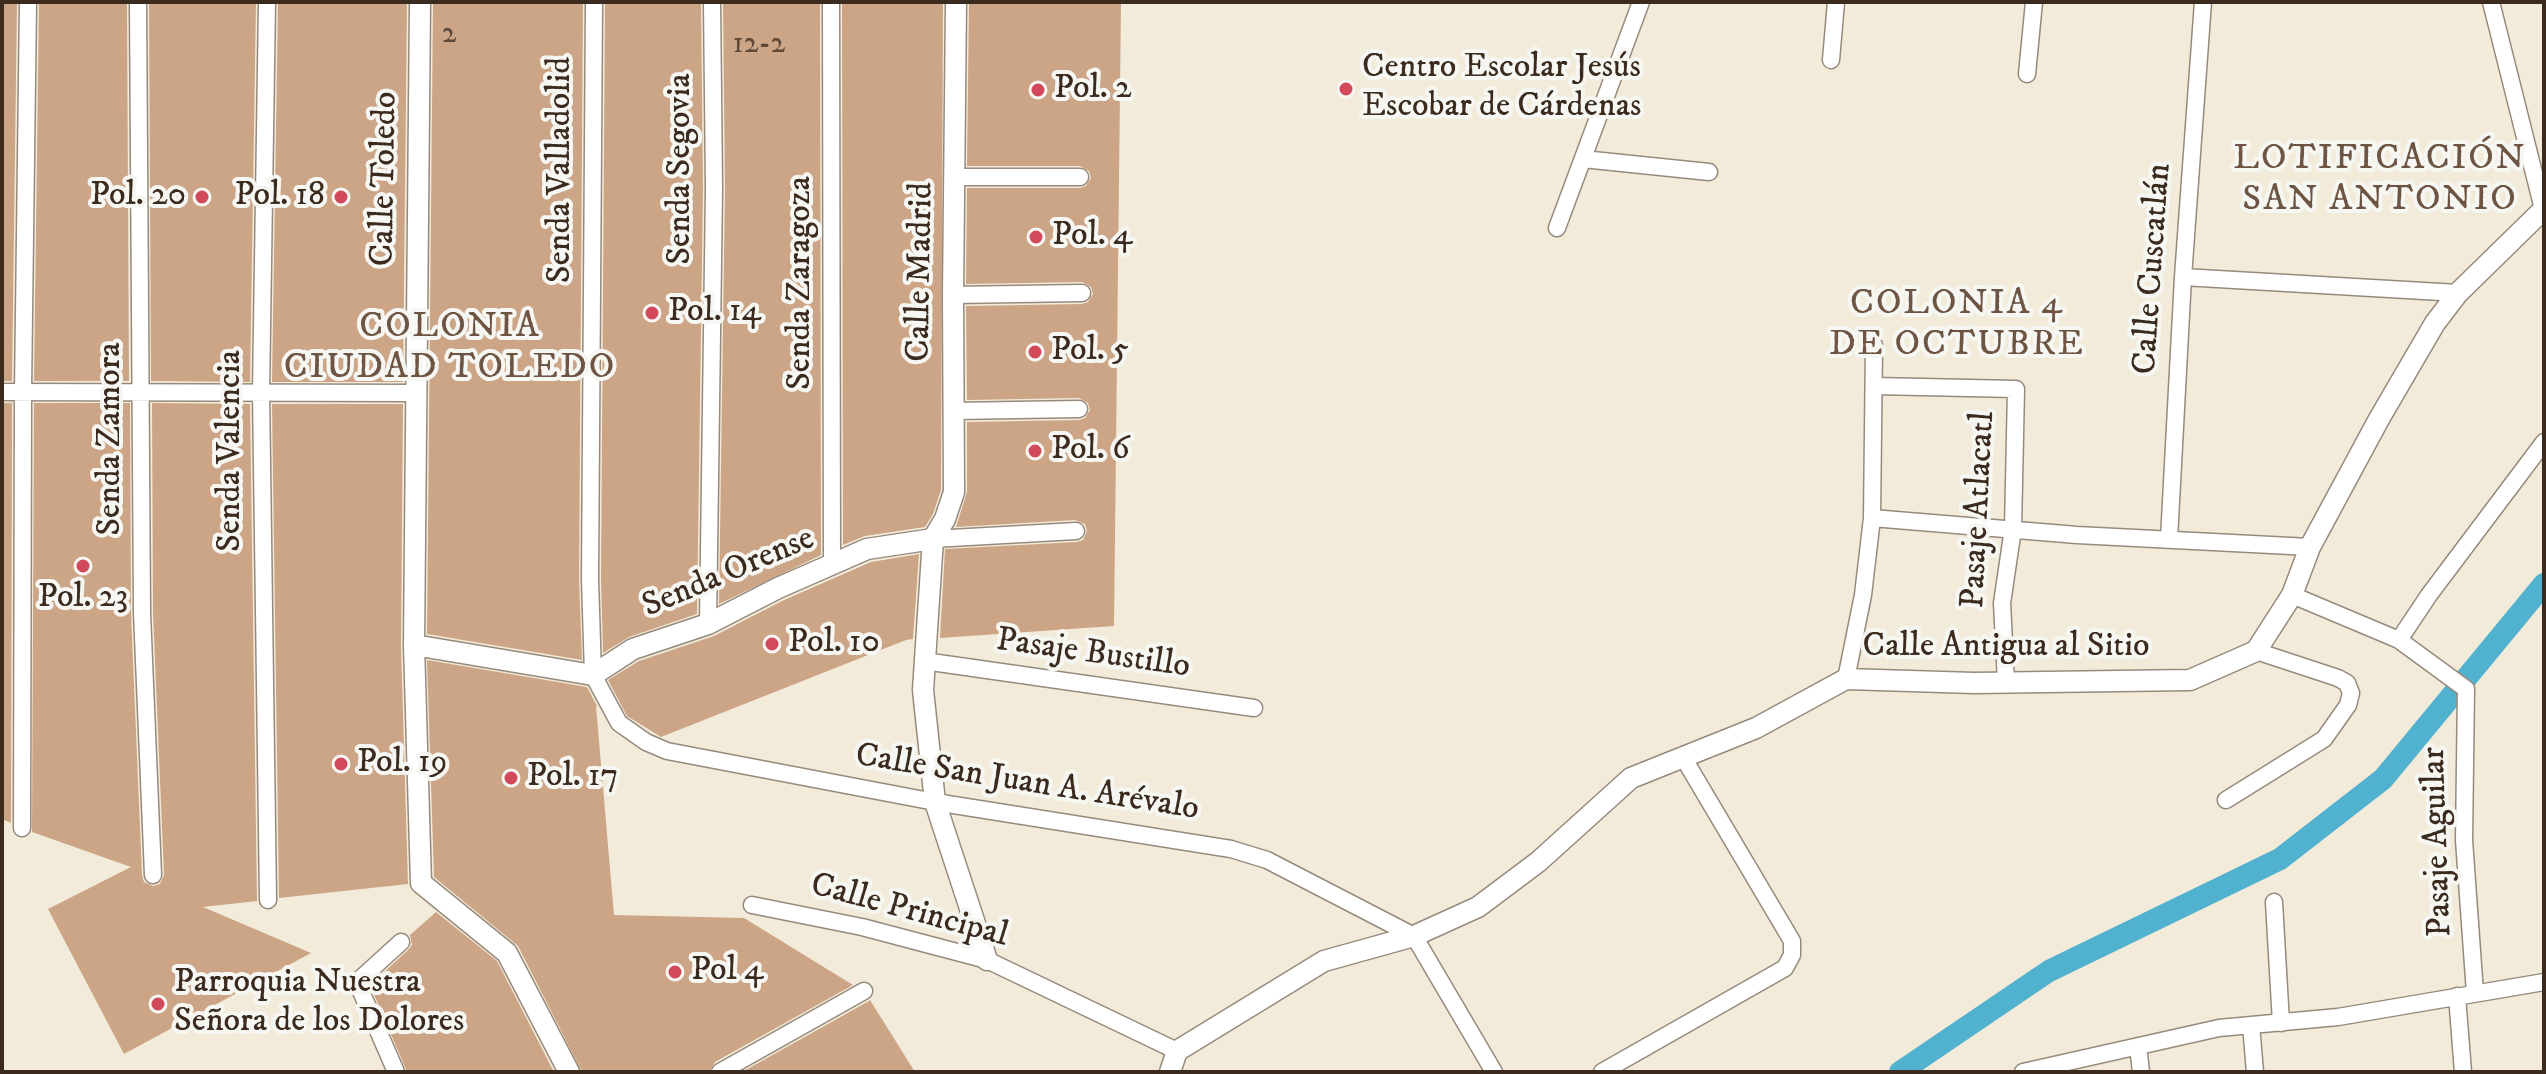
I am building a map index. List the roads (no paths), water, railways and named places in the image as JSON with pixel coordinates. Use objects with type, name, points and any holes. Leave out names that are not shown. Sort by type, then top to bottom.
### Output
[{"type":"street","points":[[22,828],[28,2]]},
{"type":"street","name":"Senda Zamora","points":[[138,2],[142,613],[153,875]]},
{"type":"street","name":"Senda Valencia","points":[[267,2],[261,392],[268,900]]},
{"type":"street","name":"Calle Toledo","points":[[420,2],[414,645],[421,883],[507,953],[569,1072]]},
{"type":"street","name":"Senda Valladolid","points":[[593,675],[590,579],[594,2]]},
{"type":"street","name":"Senda Segovia","points":[[708,624],[714,188],[712,2]]},
{"type":"street","name":"Senda Zaragoza","points":[[831,2],[832,564]]},
{"type":"street","name":"Calle Madrid","points":[[933,539],[945,519],[954,492],[956,2]]},
{"type":"street","points":[[1557,228],[1641,2]]},
{"type":"street","points":[[1831,60],[1836,2]]},
{"type":"street","points":[[2027,74],[2034,2]]},
{"type":"street","name":"Calle Cuscatlán","points":[[2169,539],[2183,277],[2203,2]]},
{"type":"street","points":[[2226,800],[2324,739],[2348,705],[2351,693],[2347,683],[2256,651],[2292,595],[2310,547],[2435,323],[2458,293],[2544,209],[2491,2]]},
{"type":"street","points":[[1583,159],[1709,172]]},
{"type":"street","points":[[956,177],[1080,177]]},
{"type":"street","points":[[2183,277],[2458,293]]},
{"type":"street","points":[[953,295],[1082,293]]},
{"type":"street","points":[[1846,679],[1863,595],[1872,518],[1874,345]]},
{"type":"street","name":"Pasaje Atlacatl","points":[[1875,386],[2016,389],[2013,529],[2002,603],[2006,682]]},
{"type":"street","points":[[2,392],[416,393]]},
{"type":"street","points":[[953,411],[1079,409]]},
{"type":"street","points":[[2292,595],[2399,640],[2544,442]]},
{"type":"street","points":[[1872,518],[2310,547]]},
{"type":"street","name":"Senda Orense","points":[[593,675],[633,649],[708,624],[778,588],[867,549],[933,539],[1076,531]]},
{"type":"street","points":[[933,539],[923,690],[935,802],[987,960]]},
{"type":"street","name":"Pasaje Aguilar","points":[[2399,640],[2466,689],[2464,840],[2475,993]]},
{"type":"street","points":[[414,645],[593,675]]},
{"type":"street","name":"Calle Antigua al Sitio","points":[[1177,1051],[1324,961],[1414,936],[1478,907],[1538,862],[1631,778],[1756,728],[1846,679],[2006,682],[2190,680],[2256,651]]},
{"type":"street","name":"Pasaje Bustillo","points":[[924,661],[1254,708]]},
{"type":"street","name":"Calle San Juan A. Arévalo","points":[[593,675],[619,723],[646,742],[667,751],[935,802],[1231,849],[1267,860],[1414,936]]},
{"type":"street","points":[[1602,1072],[1785,968],[1792,955],[1792,941],[1683,757]]},
{"type":"street","points":[[2274,902],[2281,1023]]},
{"type":"street","name":"Calle Principal","points":[[752,905],[862,927],[987,960],[1177,1051]]},
{"type":"street","points":[[1414,936],[1494,1072]]},
{"type":"street","points":[[396,1072],[357,982],[401,942]]},
{"type":"street","points":[[2023,1072],[2219,1028],[2338,1017],[2544,982]]},
{"type":"street","points":[[720,1072],[744,1066],[864,991]]},
{"type":"street","points":[[2457,996],[2463,1072]]},
{"type":"street","points":[[2251,1025],[2255,1072]]},
{"type":"street","points":[[2138,1046],[2141,1072]]},
{"type":"street","points":[[1170,1072],[1177,1051]]},
{"type":"waterway","points":[[1900,1072],[2049,971],[2280,859],[2383,779],[2544,584]]},
{"type":"place","name":"Centro Escolar Jesús Escobar de Cárdenas","points":[[1346,89]]},
{"type":"place","name":"Pol. 2","points":[[1038,90]]},
{"type":"place","name":"Pol. 20","points":[[202,197]]},
{"type":"place","name":"Pol. 18","points":[[341,197]]},
{"type":"place","name":"Pol. 4","points":[[1036,237]]},
{"type":"place","name":"Pol. 14","points":[[652,313]]},
{"type":"place","name":"Pol. 5","points":[[1035,352]]},
{"type":"place","name":"Pol. 6","points":[[1035,451]]},
{"type":"place","name":"Pol. 23","points":[[83,566]]},
{"type":"place","name":"Pol. 10","points":[[772,644]]},
{"type":"place","name":"Pol. 19","points":[[341,764]]},
{"type":"place","name":"Pol. 17","points":[[511,778]]},
{"type":"place","name":"Pol 4","points":[[675,972]]},
{"type":"place","name":"Parroquia Nuestra Señora de los Dolores","points":[[158,1004]]},
{"type":"district","name":"LOTIFICACIÓN SAN ANTONIO","points":[[2380,182]]},
{"type":"district","name":"COLONIA 4 DE OCTUBRE","points":[[1957,326]]},
{"type":"district","name":"COLONIA CIUDAD TOLEDO","points":[[450,350]]}]
